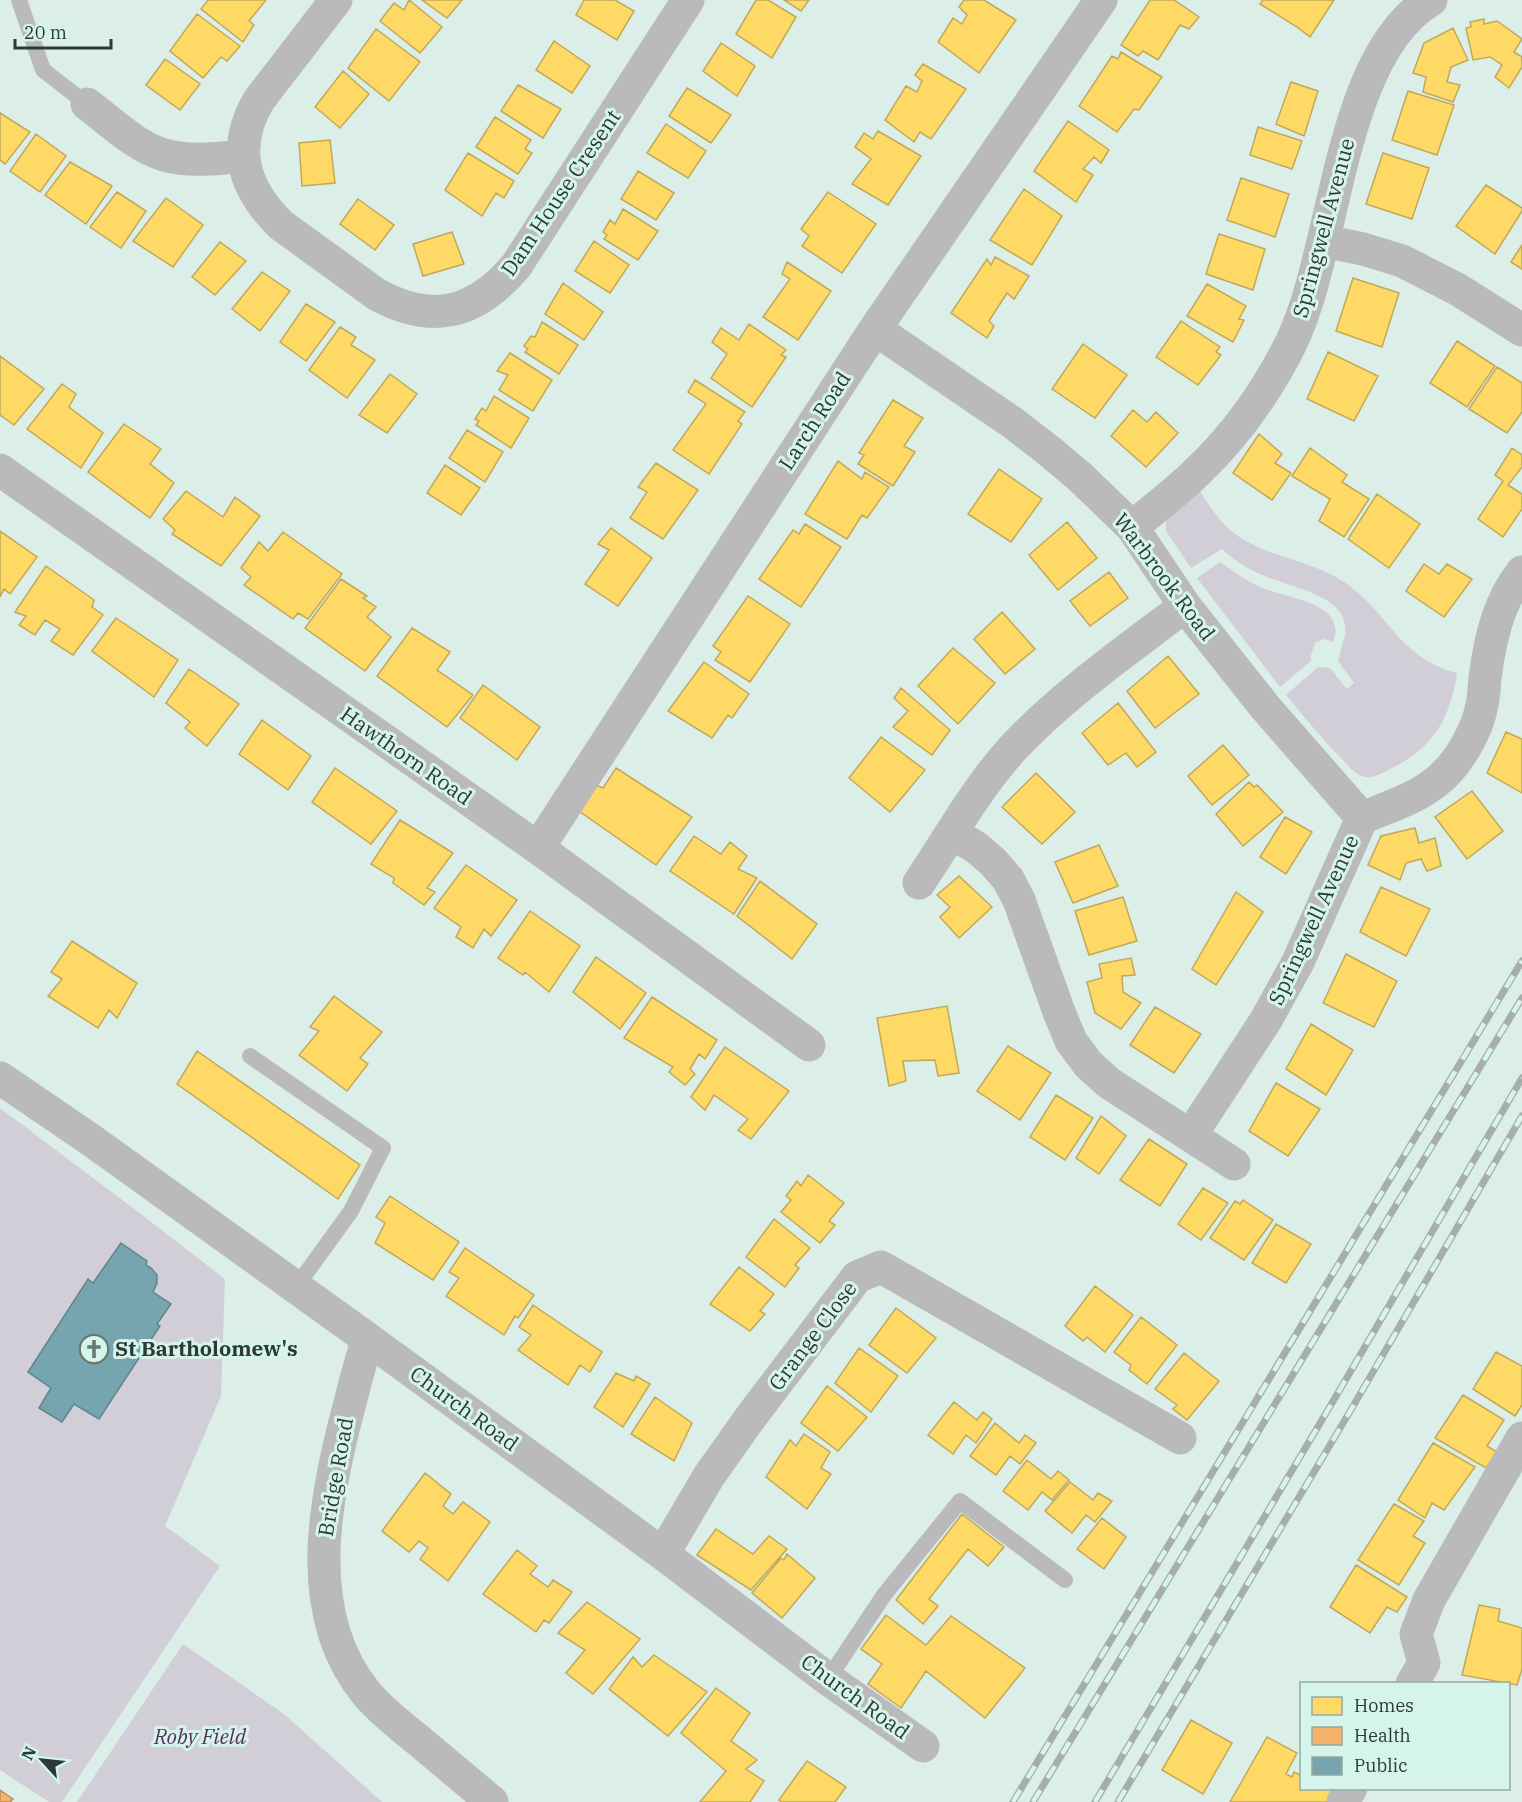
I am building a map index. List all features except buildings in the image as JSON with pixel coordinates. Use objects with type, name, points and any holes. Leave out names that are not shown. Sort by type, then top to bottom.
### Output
[{"type":"street","name":"Dam House Cresent","points":[[336,0],[251,113],[243,143],[243,156],[251,185],[269,213],[281,225],[376,294],[390,302],[421,311],[451,310],[465,306],[490,293],[516,266],[688,0]]},
{"type":"street","name":"Larch Road","points":[[538,849],[875,329],[1101,0]]},
{"type":"street","name":"Springwell Avenue","points":[[1132,527],[1220,450],[1247,417],[1270,382],[1292,342],[1309,300],[1352,126],[1368,83],[1386,44],[1407,18],[1431,0]]},
{"type":"street","points":[[87,104],[133,139],[165,155],[202,159],[243,156]]},
{"type":"street","points":[[1324,240],[1402,261],[1456,289],[1522,330]]},
{"type":"street","name":"Warbrook Road","points":[[875,329],[1013,423],[1079,476],[1132,527],[1185,606],[1265,707],[1362,818]]},
{"type":"street","name":"Hawthorn Road","points":[[0,470],[538,849],[809,1045]]},
{"type":"street","name":"Springwell Avenue","points":[[1191,1135],[1266,1020],[1298,962],[1362,818],[1435,783],[1453,766],[1471,736],[1482,707],[1492,634],[1501,606],[1522,572]]},
{"type":"street","points":[[920,883],[984,784],[1012,750],[1067,696],[1185,606]]},
{"type":"street","points":[[952,833],[977,848],[1008,879],[1019,900],[1071,1041],[1088,1064],[1109,1083],[1234,1164]]},
{"type":"street","name":"Church Road","points":[[0,1078],[368,1339],[663,1554],[828,1679],[923,1746]]},
{"type":"street","name":"Grange Close","points":[[663,1554],[716,1467],[750,1418],[849,1287],[857,1277],[881,1267],[1180,1438]]},
{"type":"street","name":"Bridge Road","points":[[368,1339],[338,1449],[323,1548],[326,1590],[336,1642],[354,1676],[384,1712],[492,1802]]},
{"type":"street","points":[[1413,1682],[1424,1663],[1416,1634],[1430,1600],[1522,1438]]},
{"type":"lane","points":[[19,0],[43,70],[87,104]]},
{"type":"lane","points":[[250,1056],[383,1148],[351,1211],[296,1287]]},
{"type":"lane","points":[[828,1679],[884,1595],[960,1501],[1065,1580]]},
{"type":"green space","points":[[1199,490],[1217,516],[1230,530],[1244,540],[1337,578],[1365,599],[1398,636],[1422,658],[1457,673],[1444,719],[1427,743],[1416,753],[1375,776],[1359,775],[1293,704],[1286,695],[1318,667],[1330,668],[1347,689],[1354,683],[1338,661],[1345,631],[1343,618],[1336,608],[1325,600],[1257,573],[1222,549],[1191,568],[1166,531],[1166,517]]},
{"type":"green space","points":[[1220,562],[1241,577],[1265,589],[1314,605],[1325,611],[1332,619],[1336,629],[1333,642],[1324,639],[1315,643],[1311,661],[1280,687],[1197,578]]},
{"type":"green space","points":[[0,1108],[225,1279],[221,1396],[165,1526],[220,1566],[62,1802],[49,1802],[0,1770]]},
{"type":"green space","name":"Roby Field","points":[[183,1644],[284,1714],[382,1802],[77,1802]]},
{"type":"railway","points":[[1013,1802],[1522,961]]},
{"type":"railway","points":[[1033,1802],[1522,998]]},
{"type":"railway","points":[[1095,1802],[1522,1078]]},
{"type":"railway","points":[[1118,1802],[1522,1116]]},
{"type":"place","name":"St Bartholomew's","points":[[94,1349]]}]
